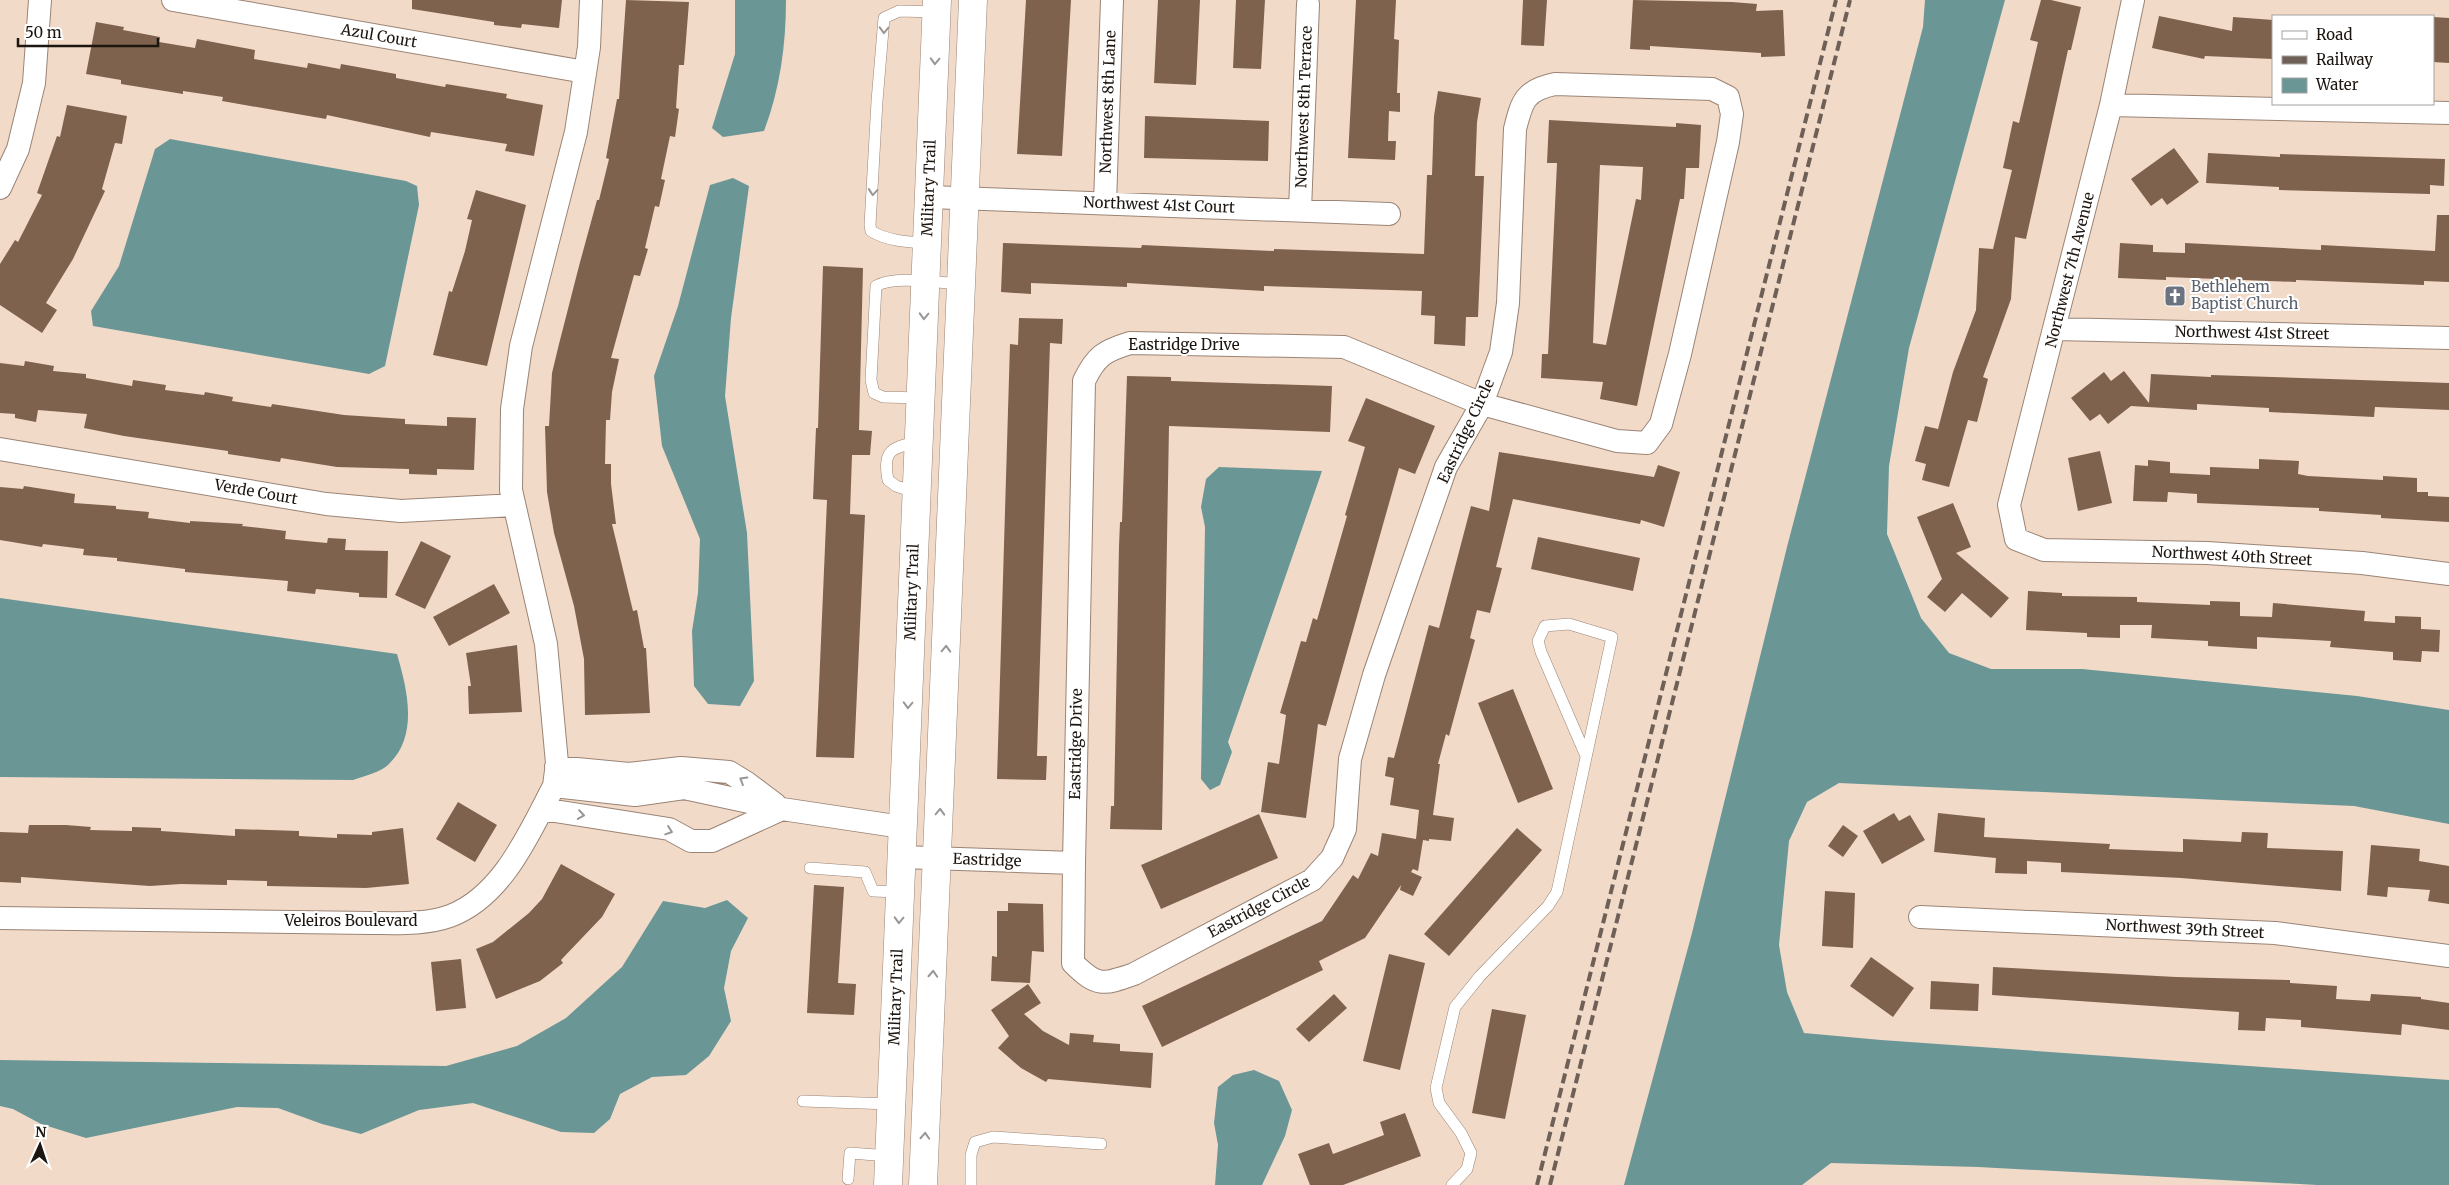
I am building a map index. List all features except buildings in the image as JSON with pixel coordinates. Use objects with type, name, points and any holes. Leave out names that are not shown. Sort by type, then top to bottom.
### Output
[{"type":"street","points":[[0,188],[18,149],[34,83],[40,0]]},
{"type":"street","name":"Azul Court","points":[[173,0],[585,72]]},
{"type":"street","points":[[591,0],[589,47],[576,132],[521,346],[512,409],[511,490],[546,644],[555,777],[635,795],[684,788],[782,809],[902,827]]},
{"type":"street","points":[[923,1185],[973,0]]},
{"type":"street","name":"Northwest 8th Lane","points":[[1105,203],[1112,0]]},
{"type":"street","name":"Northwest 7th Avenue","points":[[2016,539],[2008,505],[2055,329],[2111,106],[2134,0]]},
{"type":"street","name":"Northwest 8th Terrace","points":[[1300,210],[1308,4]]},
{"type":"street","name":"Military Trail","points":[[888,1185],[937,6]]},
{"type":"street","name":"Eastridge Circle","points":[[1074,863],[1073,963],[1090,979],[1109,982],[1134,974],[1312,880],[1332,858],[1344,829],[1350,759],[1360,719],[1383,648],[1446,467],[1482,404],[1501,352],[1508,303],[1515,129],[1520,106],[1536,88],[1555,84],[1712,89],[1728,97],[1732,114],[1728,142],[1680,354],[1661,424],[1647,443]]},
{"type":"street","points":[[2111,106],[2449,112]]},
{"type":"street","name":"Northwest 41st Court","points":[[929,197],[1389,214]]},
{"type":"street","name":"Northwest 41st Street","points":[[2055,329],[2449,338]]},
{"type":"street","name":"Eastridge Drive","points":[[1074,863],[1084,381],[1093,362],[1108,350],[1130,343],[1344,347],[1482,404],[1617,441],[1647,443]]},
{"type":"street","name":"Verde Court","points":[[0,449],[326,504],[401,512],[514,505]]},
{"type":"street","name":"Northwest 40th Street","points":[[2016,539],[2044,550],[2207,553],[2362,563],[2449,574]]},
{"type":"street","name":"Veleiros Boulevard","points":[[0,918],[370,923],[415,922],[450,916],[481,898],[496,882],[520,848],[542,808],[555,777]]},
{"type":"street","points":[[542,808],[669,829],[690,841],[712,840],[782,809]]},
{"type":"street","name":"Eastridge","points":[[901,857],[1074,863]]},
{"type":"street","name":"Northwest 39th Street","points":[[1920,917],[2275,933],[2449,956]]},
{"type":"lane","points":[[927,243],[907,242],[878,236],[871,231],[870,225],[884,18],[899,11],[937,6]]},
{"type":"lane","points":[[920,398],[883,397],[874,393],[871,380],[876,286],[881,283],[901,281],[961,284]]},
{"type":"lane","points":[[1452,1185],[1467,1169],[1471,1152],[1462,1133],[1440,1103],[1436,1088],[1455,1007],[1480,976],[1548,906],[1557,892],[1612,637],[1569,624],[1545,626],[1538,640],[1541,652],[1586,756]]},
{"type":"lane","points":[[810,868],[865,872],[873,891],[900,892]]},
{"type":"lane","points":[[803,1101],[891,1104]]},
{"type":"lane","points":[[971,1185],[972,1155],[976,1142],[993,1137],[1101,1144]]},
{"type":"lane","points":[[848,1179],[850,1153],[889,1156]]},
{"type":"water","points":[[735,0],[786,0],[785,34],[778,83],[764,131],[723,137],[712,128],[735,54]]},
{"type":"water","points":[[1925,0],[2005,0],[1909,348],[1889,466],[1887,534],[1921,618],[1949,653],[1991,669],[2082,669],[2357,696],[2449,710],[2449,824],[2354,806],[1839,783],[1807,802],[1789,841],[1779,945],[1787,992],[1804,1033],[2449,1080],[2449,1185],[2317,1185],[1978,1167],[1831,1163],[1802,1185],[1624,1185],[1692,933],[1787,547],[1923,27]]},
{"type":"water","points":[[170,139],[406,181],[417,186],[419,205],[385,366],[369,374],[93,326],[91,311],[119,266],[155,149]]},
{"type":"water","points":[[733,178],[749,186],[731,318],[725,396],[747,533],[754,681],[740,706],[708,704],[694,686],[692,631],[698,593],[700,539],[662,446],[654,376],[678,306],[710,185]]},
{"type":"water","points":[[1219,467],[1322,471],[1228,742],[1232,752],[1220,785],[1210,790],[1201,779],[1205,527],[1201,507],[1206,479]]},
{"type":"water","points":[[0,598],[397,654],[407,697],[407,726],[404,740],[398,752],[386,767],[353,780],[0,777]]},
{"type":"water","points":[[727,900],[748,918],[731,951],[724,988],[731,1021],[709,1056],[686,1075],[652,1077],[620,1094],[610,1119],[594,1133],[561,1132],[473,1103],[419,1110],[361,1134],[322,1124],[278,1108],[237,1107],[86,1138],[41,1124],[13,1109],[0,1106],[0,1060],[446,1066],[517,1046],[566,1018],[622,967],[663,901],[705,908]]},
{"type":"water","points":[[1254,1070],[1279,1081],[1292,1110],[1285,1136],[1262,1185],[1215,1185],[1218,1145],[1214,1123],[1218,1087],[1233,1075]]},
{"type":"railway","points":[[1537,1185],[1836,0]]},
{"type":"railway","points":[[1550,1185],[1850,0]]},
{"type":"place","name":"Bethlehem Baptist Church","points":[[2175,296]]}]
